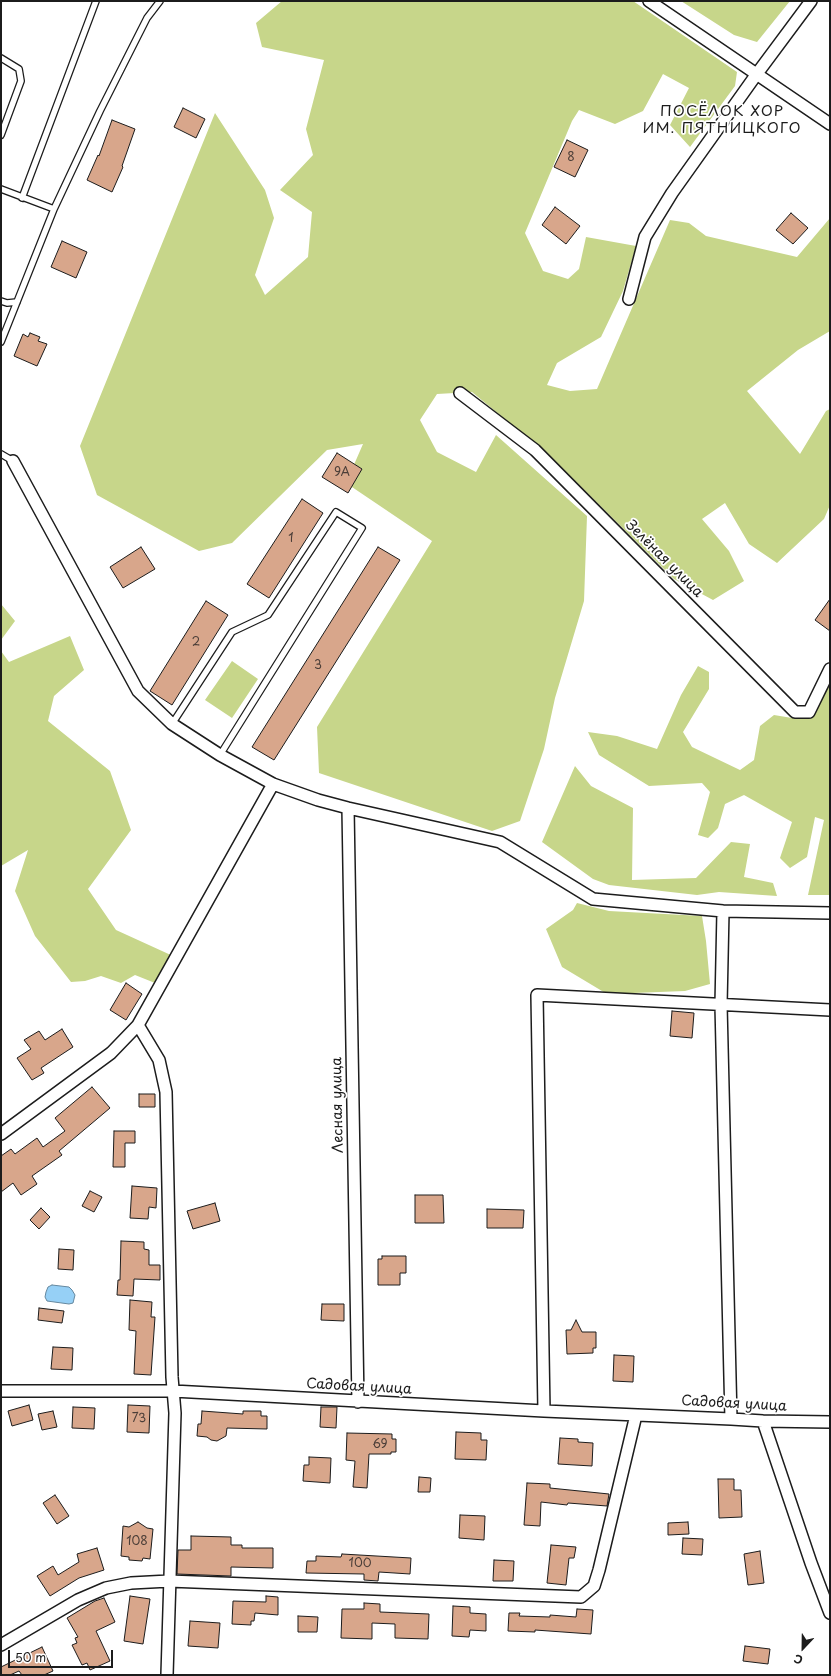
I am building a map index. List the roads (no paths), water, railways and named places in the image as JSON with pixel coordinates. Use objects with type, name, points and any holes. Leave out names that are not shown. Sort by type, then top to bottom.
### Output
[{"type":"street","points":[[649,1],[830,124]]},
{"type":"street","points":[[629,299],[645,237],[672,193],[756,75],[812,1]]},
{"type":"street","name":"Зелёная улица","points":[[460,393],[535,450],[795,712],[809,712],[830,669]]},
{"type":"street","points":[[13,461],[138,691],[172,724],[220,755],[273,784],[348,808],[500,842],[593,899],[723,911],[830,913]]},
{"type":"street","points":[[1,1134],[111,1053],[138,1025],[273,784]]},
{"type":"street","name":"Лесная улица","points":[[348,808],[358,1402]]},
{"type":"street","points":[[723,911],[721,1005],[731,1418]]},
{"type":"street","points":[[544,1411],[537,995],[830,1010]]},
{"type":"street","points":[[138,1025],[159,1060],[166,1092],[172,1377],[175,1413],[167,1675]]},
{"type":"street","name":"Садовая улица","points":[[1,1391],[173,1390],[358,1402],[731,1418],[763,1422],[830,1422]]},
{"type":"street","points":[[1,1645],[78,1600],[106,1588],[130,1583],[169,1581],[581,1597],[594,1586],[600,1570],[636,1415]]},
{"type":"street","points":[[763,1422],[811,1563],[830,1613]]},
{"type":"lane","points":[[22,198],[96,1]]},
{"type":"lane","points":[[1,342],[54,209],[147,18],[160,1]]},
{"type":"lane","points":[[1,58],[19,69],[21,81],[1,135]]},
{"type":"lane","points":[[1,190],[54,209]]},
{"type":"lane","points":[[1,301],[7,303],[17,302]]},
{"type":"lane","points":[[1,454],[13,461]]},
{"type":"lane","points":[[172,724],[232,632],[268,615],[336,512],[362,528],[220,755]]},
{"type":"water","points":[[52,1285],[69,1287],[75,1295],[73,1303],[69,1304],[47,1301],[45,1297],[46,1292],[48,1287]]},
{"type":"district","name":"ПОСЁЛОК ХОР ИМ. ПЯТНИЦКОГО","points":[[722,120]]}]
